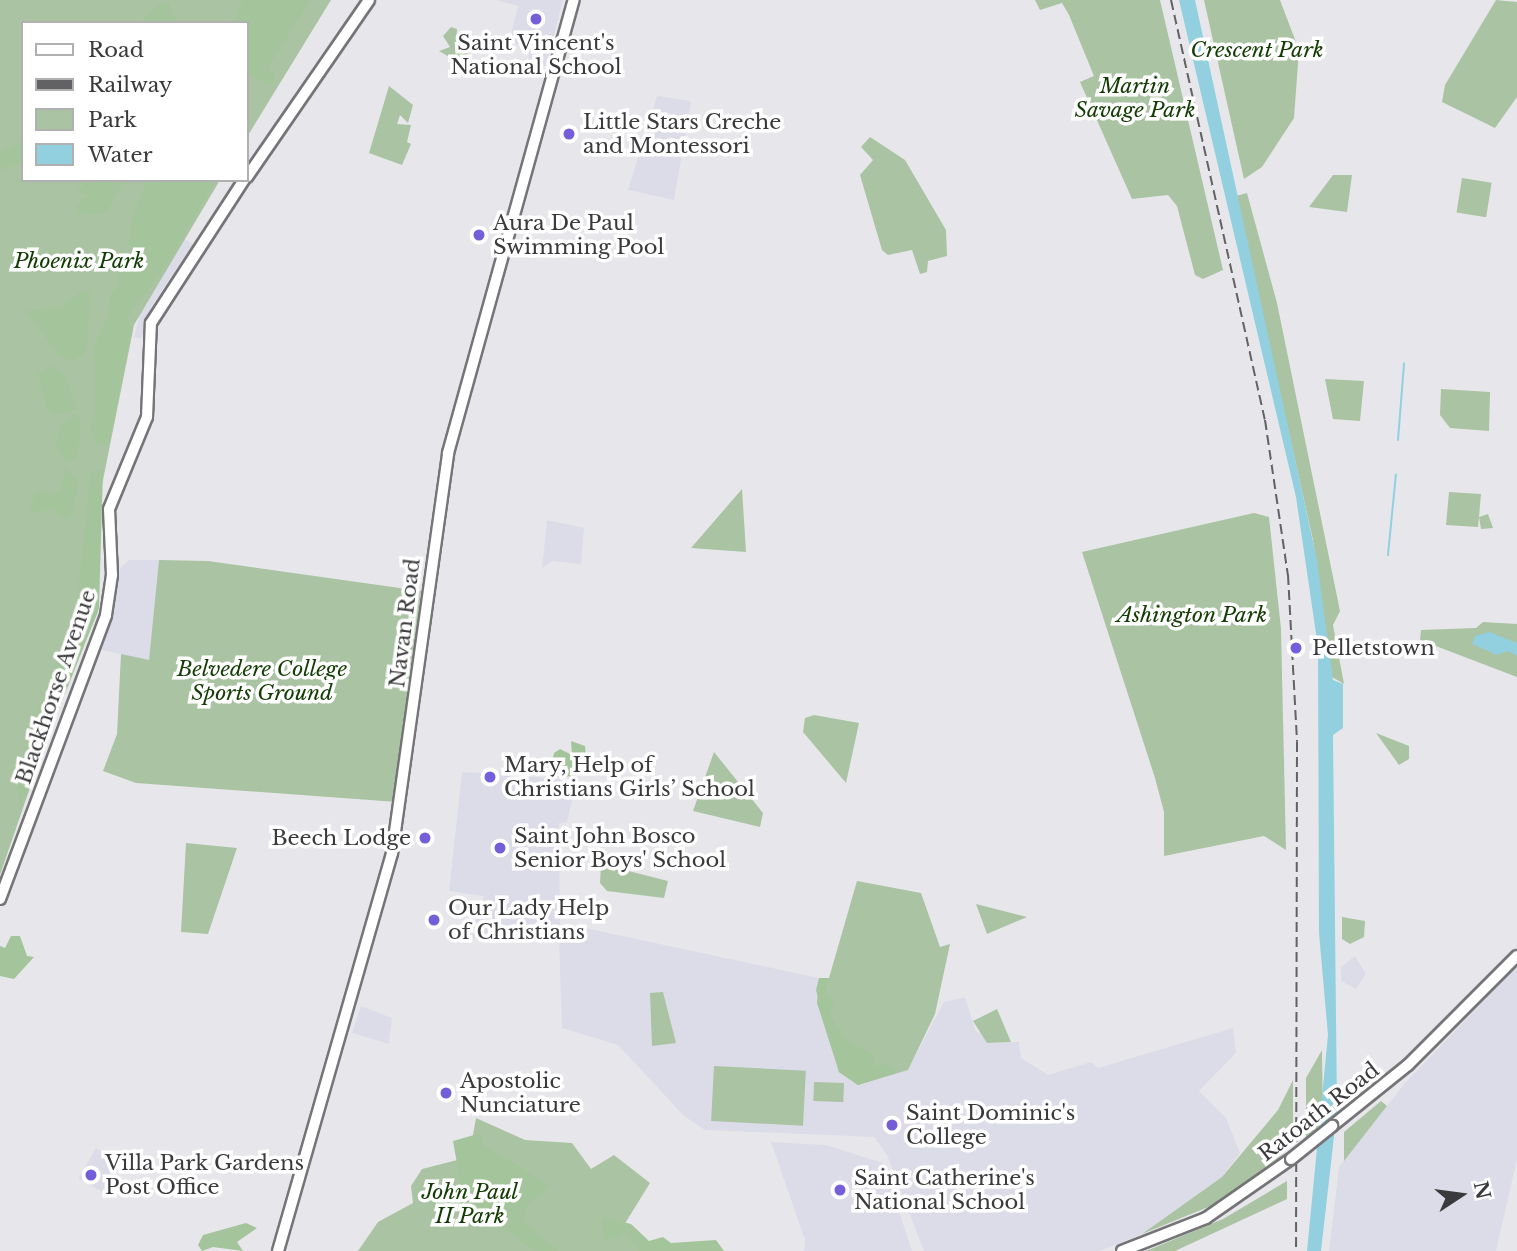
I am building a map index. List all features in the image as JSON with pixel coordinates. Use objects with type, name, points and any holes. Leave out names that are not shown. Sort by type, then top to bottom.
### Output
[{"type":"main road","name":"Blackhorse Avenue","points":[[248,174],[369,0]]},
{"type":"main road","name":"Navan Road","points":[[278,1251],[392,853],[451,440],[574,0]]},
{"type":"main road","name":"Blackhorse Avenue","points":[[0,899],[106,615],[112,575],[109,509],[147,417],[151,323],[242,182]]},
{"type":"main road","name":"Ratoath Road","points":[[1122,1251],[1206,1218],[1291,1158],[1422,1053],[1515,959]]},
{"type":"shaded area","name":"Saint Vincent's National School","points":[[496,0],[563,0],[546,66],[529,61],[528,47],[509,42],[518,6]]},
{"type":"shaded area","points":[[657,96],[691,101],[674,200],[628,190]]},
{"type":"shaded area","points":[[185,239],[193,244],[151,307],[141,339],[134,337],[142,307]]},
{"type":"shaded area","points":[[547,520],[584,528],[581,564],[552,561],[542,568]]},
{"type":"shaded area","points":[[129,560],[159,560],[149,661],[102,650],[120,568]]},
{"type":"shaded area","points":[[462,772],[577,780],[567,822],[559,823],[560,928],[571,925],[819,978],[817,1003],[839,1072],[908,1069],[944,1002],[965,997],[976,1032],[986,1034],[987,1043],[1019,1042],[1021,1058],[1048,1075],[1091,1062],[1098,1068],[1233,1028],[1236,1053],[1199,1091],[1226,1118],[1240,1153],[1222,1177],[1142,1234],[1100,1251],[924,1251],[887,1155],[874,1137],[705,1130],[684,1116],[618,1045],[562,1028],[559,939],[469,938],[484,896],[449,891]]},
{"type":"shaded area","points":[[1355,956],[1366,974],[1356,989],[1341,981],[1341,967]]},
{"type":"shaded area","points":[[1517,966],[1517,1159],[1496,1251],[1329,1251],[1339,1167],[1405,1083]]},
{"type":"shaded area","points":[[361,1006],[392,1018],[389,1044],[352,1033]]},
{"type":"shaded area","name":"Saint Catherine's National School","points":[[771,1142],[826,1145],[883,1163],[912,1251],[804,1251],[805,1240]]},
{"type":"shaded area","points":[[96,1148],[120,1162],[103,1192],[78,1178]]},
{"type":"green space","name":"Phoenix Park","points":[[0,0],[331,0],[248,135],[248,21],[21,21],[21,182],[219,182],[134,325],[100,495],[98,612],[64,689],[0,875]]},
{"type":"green space","points":[[243,0],[310,0],[267,70],[276,74],[272,85],[248,74],[248,21],[234,21]]},
{"type":"green space","name":"Martin Savage Park","points":[[1035,0],[1160,0],[1223,270],[1203,279],[1195,275],[1177,206],[1168,195],[1132,199],[1080,82],[1094,76],[1069,15],[1062,3],[1040,10]]},
{"type":"green space","name":"Crescent Park","points":[[1204,0],[1280,0],[1299,50],[1294,118],[1262,167],[1244,179]]},
{"type":"green space","points":[[1496,0],[1517,2],[1517,97],[1495,128],[1442,102],[1445,85]]},
{"type":"green space","points":[[160,3],[169,3],[176,21],[143,21]]},
{"type":"green space","points":[[451,27],[457,29],[456,46],[468,54],[460,63],[439,51],[450,47],[443,36]]},
{"type":"green space","points":[[389,86],[413,105],[408,123],[400,115],[397,124],[411,125],[407,142],[411,144],[402,165],[369,153]]},
{"type":"green space","points":[[870,137],[905,160],[946,230],[947,256],[928,261],[927,272],[920,274],[912,250],[888,255],[882,250],[860,175],[873,160],[861,147]]},
{"type":"green space","points":[[21,142],[21,164],[0,170],[0,151]]},
{"type":"green space","points":[[1333,175],[1352,175],[1347,212],[1309,207]]},
{"type":"green space","points":[[1462,178],[1492,183],[1486,217],[1457,213]]},
{"type":"green space","points":[[85,182],[123,182],[106,213],[79,215],[76,207],[86,196],[77,192]]},
{"type":"green space","points":[[147,182],[215,182],[168,263],[127,318],[132,329],[109,443],[98,446],[90,427],[95,417],[94,348],[108,316],[110,296],[120,283],[117,269],[132,261],[139,272],[146,262],[146,254],[129,244],[132,216]]},
{"type":"green space","points":[[1247,193],[1277,303],[1340,611],[1333,625],[1344,684],[1332,677],[1313,540],[1236,196]]},
{"type":"green space","points":[[83,291],[90,293],[87,346],[85,354],[71,361],[59,355],[26,311],[60,307]]},
{"type":"green space","points":[[51,365],[64,374],[77,409],[55,415],[47,410],[38,374]]},
{"type":"green space","points":[[1325,379],[1364,381],[1360,421],[1333,419]]},
{"type":"green space","points":[[1441,389],[1490,392],[1489,431],[1450,428],[1440,415]]},
{"type":"green space","points":[[74,413],[80,418],[79,446],[76,459],[66,461],[56,446],[60,428]]},
{"type":"green space","points":[[65,468],[79,481],[72,513],[66,520],[52,508],[37,513],[29,510],[37,490],[55,494],[61,490]]},
{"type":"green space","points":[[98,470],[103,471],[99,608],[20,808],[17,781],[25,746],[77,605],[90,475]]},
{"type":"green space","points":[[742,489],[746,552],[691,548]]},
{"type":"green space","points":[[1449,492],[1481,494],[1478,527],[1446,525]]},
{"type":"green space","name":"Ashington Park","points":[[1254,513],[1269,517],[1281,629],[1286,850],[1264,836],[1164,856],[1164,812],[1155,778],[1082,552]]},
{"type":"green space","points":[[1488,514],[1493,528],[1481,529],[1479,517]]},
{"type":"green space","name":"Belvedere College Sports Ground","points":[[159,560],[208,561],[421,591],[397,802],[136,783],[103,771],[117,734],[121,654],[149,660]]},
{"type":"green space","points":[[1483,622],[1517,624],[1517,677],[1420,640],[1421,630],[1476,628]]},
{"type":"green space","points":[[814,715],[859,723],[846,783],[803,732],[805,718]]},
{"type":"green space","points":[[1376,733],[1409,746],[1409,759],[1399,765]]},
{"type":"green space","points":[[571,741],[585,746],[586,756],[576,776],[557,777],[551,768],[554,753],[560,749],[572,755]]},
{"type":"green space","points":[[714,752],[763,813],[760,827],[693,811]]},
{"type":"green space","points":[[186,843],[237,848],[208,934],[181,932]]},
{"type":"green space","points":[[601,864],[668,881],[664,898],[607,891],[600,883]]},
{"type":"green space","points":[[857,881],[921,893],[940,947],[950,944],[935,1014],[908,1070],[858,1085],[839,1072],[816,990],[819,978],[829,978]]},
{"type":"green space","points":[[976,904],[1027,917],[987,934]]},
{"type":"green space","points":[[1342,917],[1365,921],[1364,937],[1350,944],[1342,939]]},
{"type":"green space","points":[[11,936],[20,936],[27,956],[34,957],[14,979],[0,976],[0,946],[5,948]]},
{"type":"green space","points":[[819,978],[829,978],[825,993],[834,1001],[830,1014],[845,1039],[874,1056],[875,1066],[889,1064],[896,1073],[858,1085],[839,1072],[817,1003]]},
{"type":"green space","points":[[663,992],[676,1043],[652,1046],[650,993]]},
{"type":"green space","points":[[997,1009],[1011,1042],[987,1043],[973,1021]]},
{"type":"green space","points":[[1322,1050],[1323,1127],[1306,1140],[1306,1078]]},
{"type":"green space","points":[[714,1066],[806,1071],[803,1126],[711,1121]]},
{"type":"green space","points":[[1293,1080],[1293,1143],[1280,1157],[1218,1203],[1142,1234],[1222,1177],[1278,1110]]},
{"type":"green space","points":[[814,1082],[844,1083],[843,1102],[813,1101]]},
{"type":"green space","points":[[1381,1101],[1387,1106],[1344,1161],[1344,1132]]},
{"type":"green space","name":"John Paul II Park","points":[[476,1118],[525,1140],[572,1143],[591,1169],[614,1155],[650,1183],[624,1225],[641,1246],[716,1251],[358,1251],[378,1222],[413,1203],[411,1186],[422,1169],[469,1157]]},
{"type":"green space","points":[[481,1133],[484,1146],[550,1185],[527,1206],[522,1220],[558,1251],[534,1251],[475,1204],[477,1195],[461,1186],[453,1141]]},
{"type":"green space","points":[[1287,1181],[1287,1199],[1175,1251],[1146,1251],[1223,1219]]},
{"type":"green space","points":[[602,1217],[631,1224],[649,1241],[663,1237],[671,1243],[716,1240],[724,1251],[639,1251],[626,1233],[605,1242]]},
{"type":"green space","points":[[246,1223],[257,1228],[237,1242],[243,1251],[213,1247],[202,1251],[198,1245],[203,1235]]},
{"type":"water","points":[[1179,0],[1195,0],[1317,560],[1333,680],[1343,684],[1343,728],[1333,735],[1337,1110],[1321,1251],[1307,1251],[1328,1035],[1319,933],[1318,647],[1296,497]]},
{"type":"water","points":[[1489,632],[1517,643],[1517,656],[1508,651],[1497,655],[1472,644],[1475,636]]},
{"type":"waterway","points":[[1398,440],[1404,363]]},
{"type":"waterway","points":[[1388,555],[1396,474]]},
{"type":"railway","points":[[1171,0],[1265,420],[1288,575],[1297,742],[1296,1251]]},
{"type":"place","name":"Saint Vincent's National School","points":[[536,19]]},
{"type":"place","name":"Little Stars Creche and Montessori","points":[[569,134]]},
{"type":"place","name":"Aura De Paul Swimming Pool","points":[[479,235]]},
{"type":"place","name":"Pelletstown","points":[[1296,648]]},
{"type":"place","name":"Mary, Help of Christians Girls’ School","points":[[490,777]]},
{"type":"place","name":"Beech Lodge","points":[[425,838]]},
{"type":"place","name":"Saint John Bosco Senior Boys' School","points":[[500,848]]},
{"type":"place","name":"Our Lady Help of Christians","points":[[434,920]]},
{"type":"place","name":"Apostolic Nunciature","points":[[446,1093]]},
{"type":"place","name":"Saint Dominic's College","points":[[892,1125]]},
{"type":"place","name":"Villa Park Gardens Post Office","points":[[91,1175]]},
{"type":"place","name":"Saint Catherine's National School","points":[[840,1190]]}]
